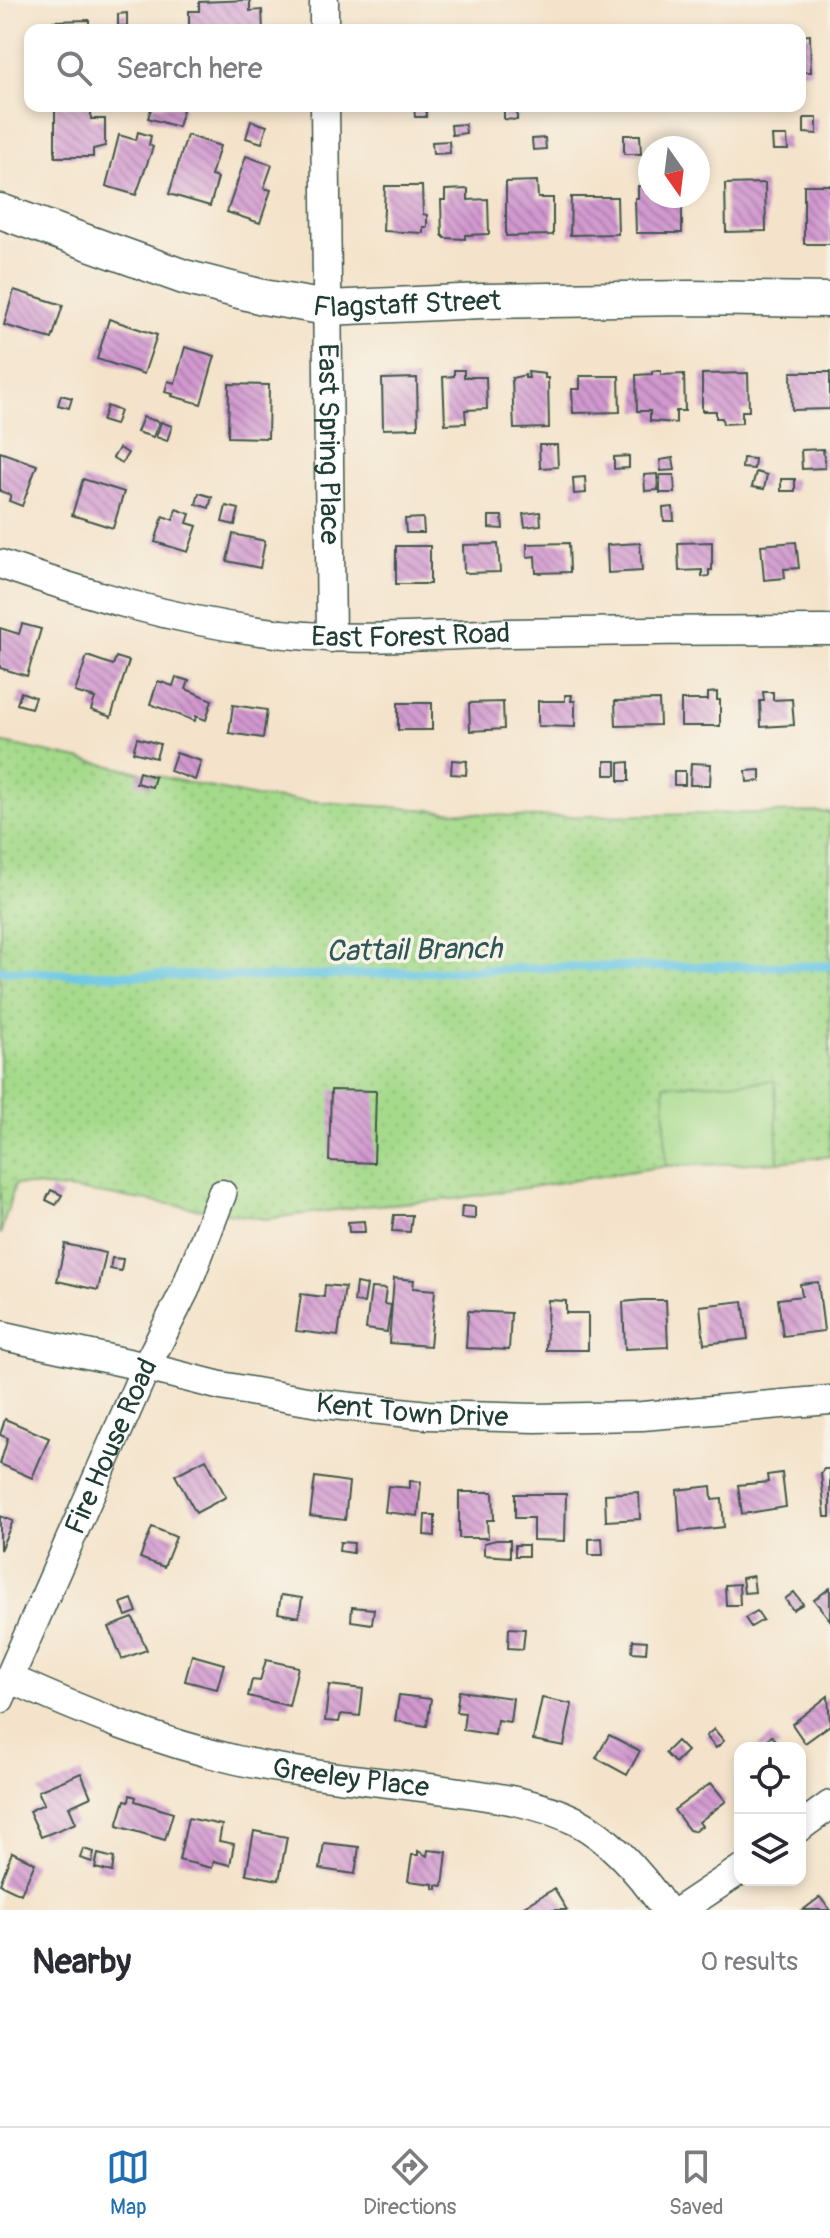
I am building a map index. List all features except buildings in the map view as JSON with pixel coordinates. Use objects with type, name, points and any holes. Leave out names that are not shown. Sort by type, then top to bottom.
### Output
[{"type":"street","points":[[324,0],[324,24]]},
{"type":"street","name":"East Spring Place","points":[[325,112],[331,638]]},
{"type":"street","name":"Flagstaff Street","points":[[0,211],[184,277],[263,297],[327,308],[482,301],[689,298],[830,300]]},
{"type":"street","name":"East Forest Road","points":[[0,564],[78,591],[201,621],[331,638],[595,631],[830,630]]},
{"type":"street","name":"Fire House Road","points":[[4,1689],[146,1367],[185,1290],[222,1194]]},
{"type":"street","name":"Kent Town Drive","points":[[0,1335],[221,1386],[324,1404],[428,1415],[535,1418],[642,1416],[830,1400]]},
{"type":"street","name":"Greeley Place","points":[[4,1689],[75,1708],[168,1741],[237,1760],[503,1798],[545,1808],[579,1823],[617,1852],[647,1883],[666,1910]]},
{"type":"street","points":[[806,1823],[830,1805]]},
{"type":"street","points":[[680,1910],[734,1874]]},
{"type":"green space","points":[[0,742],[255,797],[525,817],[830,812],[830,1156],[778,1162],[666,1166],[454,1199],[365,1206],[266,1219],[84,1191],[15,1184],[0,1235]]},
{"type":"green space","points":[[775,1081],[778,1162],[666,1166],[664,1085]]},
{"type":"waterway","name":"Cattail Branch","points":[[0,970],[273,977],[569,967],[830,966]]}]
